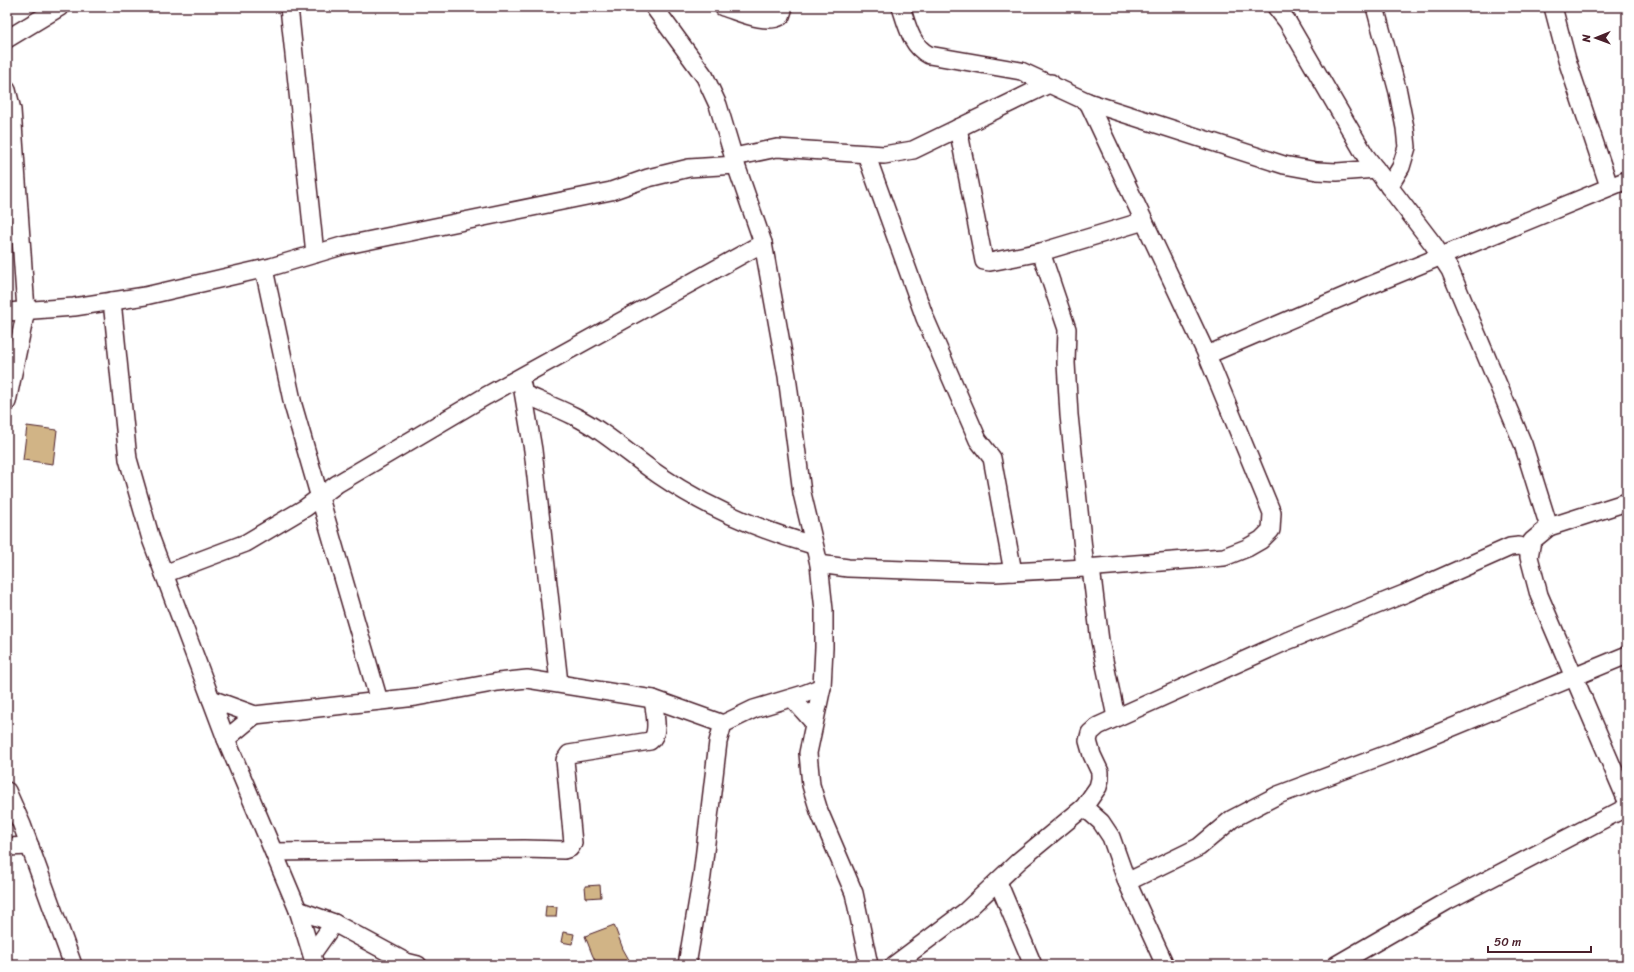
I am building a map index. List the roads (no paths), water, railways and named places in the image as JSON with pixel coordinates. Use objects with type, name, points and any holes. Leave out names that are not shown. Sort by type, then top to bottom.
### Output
[{"type":"street","points":[[7,39],[60,7]]},
{"type":"street","points":[[289,7],[315,254]]},
{"type":"street","points":[[654,7],[705,77],[718,105],[763,243],[787,376],[802,494],[813,545],[819,564],[825,630],[822,687],[808,753],[811,785],[819,811],[854,893],[869,965]]},
{"type":"street","points":[[724,7],[752,16],[770,19],[781,16],[784,7]]},
{"type":"street","points":[[901,7],[914,43],[921,51],[929,55],[1021,71],[1051,83],[1088,102],[1284,165],[1317,171],[1337,172],[1376,169]]},
{"type":"street","points":[[1276,7],[1291,28],[1365,155],[1450,270],[1523,444],[1549,527]]},
{"type":"street","points":[[1375,7],[1398,92],[1406,134],[1407,147],[1400,167],[1389,187]]},
{"type":"street","points":[[1553,7],[1567,60],[1609,186]]},
{"type":"street","points":[[7,312],[74,307],[153,294],[264,269],[342,246],[391,235],[570,201],[610,191],[648,178],[689,168],[735,161],[777,148],[884,155],[913,150],[1051,83]]},
{"type":"street","points":[[7,90],[12,110],[12,200],[26,310],[7,402]]},
{"type":"street","points":[[819,564],[848,568],[995,573],[1088,568],[1224,557],[1247,548],[1261,540],[1271,530],[1272,513],[1206,355],[1088,102]]},
{"type":"street","points":[[958,128],[984,261],[990,262],[1041,252],[1144,221]]},
{"type":"street","points":[[866,154],[925,318],[978,440],[992,458],[1013,572]]},
{"type":"street","points":[[1206,355],[1609,186],[1627,180]]},
{"type":"street","points":[[164,574],[246,543],[305,508],[337,484],[521,377],[763,243]]},
{"type":"street","points":[[1041,252],[1067,329],[1066,363],[1069,415],[1088,568],[1100,641],[1116,717]]},
{"type":"street","points":[[264,269],[293,405],[379,701]]},
{"type":"street","points":[[112,301],[128,459],[151,539],[226,739],[298,910],[314,960]]},
{"type":"street","points":[[521,377],[532,450],[559,683]]},
{"type":"street","points":[[524,394],[575,416],[659,476],[685,491],[750,524],[813,545]]},
{"type":"street","points":[[1627,502],[1549,527],[1532,541],[1530,549],[1531,567],[1539,595],[1627,801]]},
{"type":"street","points":[[894,965],[966,911],[1020,860],[1084,807],[1098,787],[1100,779],[1100,772],[1092,755],[1088,741],[1090,733],[1098,726],[1287,640],[1404,594],[1510,547],[1519,546],[1530,549]]},
{"type":"street","points":[[1127,882],[1199,847],[1232,819],[1278,795],[1395,751],[1574,676],[1627,656]]},
{"type":"street","points":[[211,699],[255,715],[416,698],[498,682],[527,679],[653,699],[723,724],[754,709],[792,698],[822,687]]},
{"type":"street","points":[[792,698],[814,723]]},
{"type":"street","points":[[274,852],[524,849],[564,850],[570,848],[573,843],[565,760],[566,756],[569,754],[650,741],[655,737],[656,732],[653,699]]},
{"type":"street","points":[[226,739],[255,715]]},
{"type":"street","points":[[687,965],[702,876],[718,742],[723,724]]},
{"type":"street","points":[[7,792],[30,846],[74,965]]},
{"type":"street","points":[[1084,807],[1101,822],[1111,837],[1127,882],[1165,965]]},
{"type":"street","points":[[1336,965],[1454,898],[1627,807]]},
{"type":"street","points":[[7,847],[30,846]]},
{"type":"street","points":[[998,882],[1033,965]]},
{"type":"street","points":[[298,910],[334,923],[406,962],[418,965]]},
{"type":"street","points":[[314,960],[334,923]]}]
